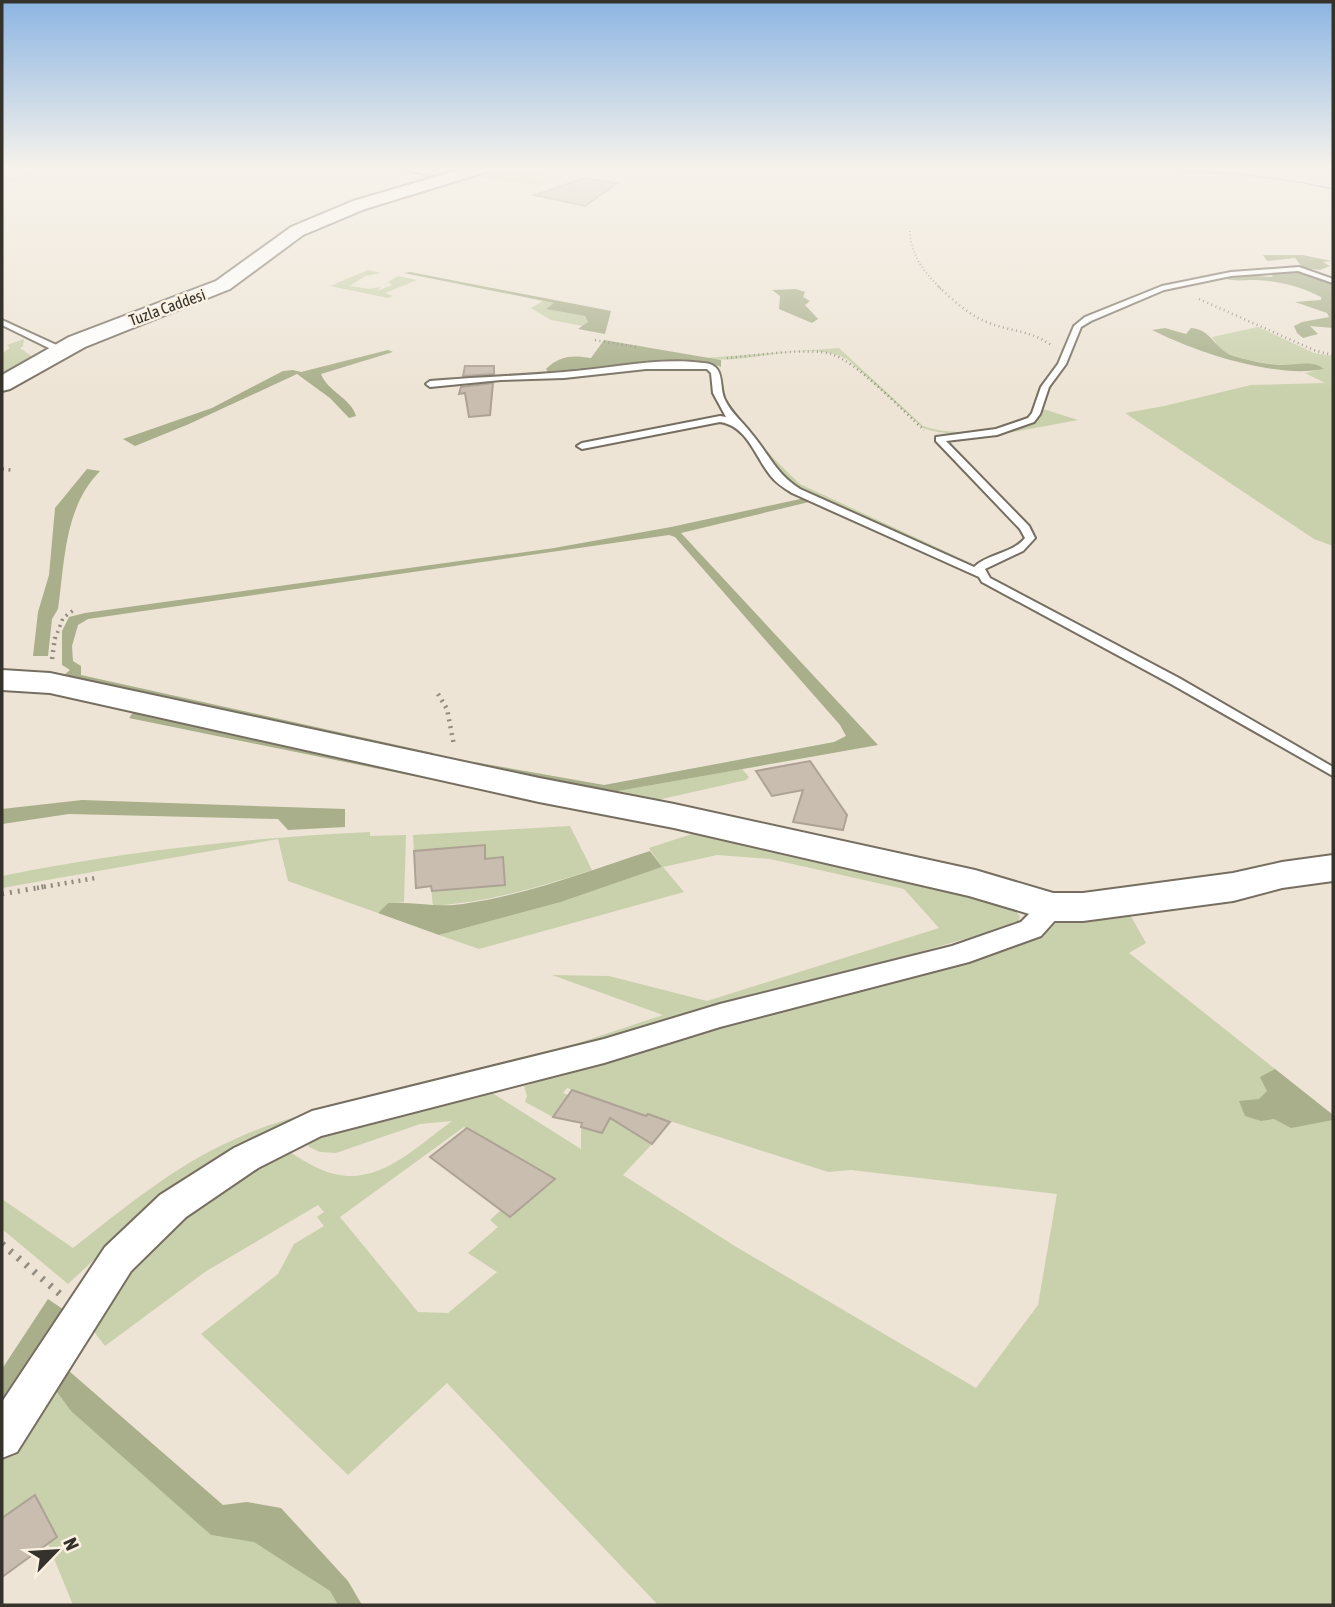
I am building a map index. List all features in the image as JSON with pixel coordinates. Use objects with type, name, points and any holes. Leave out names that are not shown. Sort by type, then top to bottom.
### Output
[{"type":"main road","name":"Tuzla Caddesi","points":[[2,384],[60,351],[112,327],[211,290],[282,242]]},
{"type":"main road","points":[[18,681],[50,682],[452,771],[687,819],[936,876],[1053,907],[1083,907],[1219,889],[1282,875],[1333,868]]},
{"type":"street","points":[[2,1438],[118,1259],[173,1206],[246,1158],[312,1125],[604,1051],[720,1016],[958,955],[1031,929],[1053,907]]},
{"type":"lane","points":[[980,574],[979,568],[985,562],[1020,550],[1030,538],[1025,528],[939,442],[939,437],[997,432],[1031,420],[1077,326],[1087,319],[1165,287],[1279,268],[1312,271],[1333,281]]},
{"type":"lane","points":[[2,322],[60,351]]},
{"type":"lane","points":[[430,384],[638,369],[646,366],[703,365],[715,372],[717,393],[726,411],[763,455],[776,476],[796,491],[980,574],[986,580],[1175,681],[1333,772]]},
{"type":"lane","points":[[582,446],[720,419],[735,422]]},
{"type":"path","points":[[908,242],[920,264],[947,295],[981,320],[1039,336],[1064,356]]},
{"type":"path","points":[[1165,287],[1233,312],[1316,351],[1333,355]]},
{"type":"path","points":[[595,340],[636,347]]},
{"type":"path","points":[[725,358],[814,352],[832,354],[855,368],[919,428],[939,437]]},
{"type":"path","points":[[2,469],[11,470]]},
{"type":"path","points":[[18,681],[55,673],[51,662],[57,627],[67,613],[75,609]]},
{"type":"path","points":[[438,694],[447,709],[455,739],[452,771]]},
{"type":"path","points":[[2,894],[96,878]]},
{"type":"path","points":[[2,1244],[83,1313]]},
{"type":"green space","points":[[1263,255],[1302,255],[1332,261],[1323,262],[1330,266],[1320,270],[1303,268],[1295,258],[1267,261]]},
{"type":"green space","points":[[1294,269],[1316,274],[1333,282],[1333,328],[1310,326],[1318,334],[1303,338],[1297,333],[1294,326],[1302,322],[1329,317],[1327,313],[1295,302],[1321,300],[1321,297],[1313,293],[1281,283],[1220,277],[1273,277],[1270,272]]},
{"type":"green space","points":[[368,270],[381,273],[365,276],[350,286],[369,289],[381,287],[377,291],[392,285],[388,282],[398,276],[417,280],[385,293],[393,296],[388,298],[330,286]]},
{"type":"green space","points":[[404,273],[611,311],[605,334],[578,329],[588,322],[585,316],[546,309],[554,303]]},
{"type":"green space","points":[[796,289],[805,292],[803,297],[810,301],[805,305],[818,319],[812,323],[779,309],[780,296],[772,290]]},
{"type":"green space","points":[[543,301],[555,303],[547,308],[585,316],[588,322],[583,326],[551,320],[531,308]]},
{"type":"green space","points":[[1258,327],[1314,353],[1333,356],[1333,546],[1314,539],[1125,413],[1251,385],[1325,383],[1305,373],[1323,369],[1271,364],[1231,355],[1222,350],[1212,337]]},
{"type":"green space","points":[[1165,328],[1186,334],[1191,328],[1198,329],[1225,352],[1242,359],[1280,365],[1314,364],[1324,369],[1283,370],[1236,362],[1190,347],[1152,330]]},
{"type":"green space","points":[[24,339],[20,348],[34,358],[14,373],[2,371],[2,353],[10,348],[7,345]]},
{"type":"green space","points":[[604,340],[721,360],[721,367],[711,363],[559,375],[549,373],[546,369],[567,357],[591,358]]},
{"type":"green space","points":[[839,348],[923,426],[936,430],[976,431],[1004,426],[1029,417],[1026,421],[1001,428],[961,433],[936,432],[923,428],[847,359],[831,353],[813,351],[739,359],[705,358]]},
{"type":"green space","points":[[388,350],[393,352],[321,374],[329,386],[349,404],[356,416],[349,418],[330,398],[297,374],[135,446],[123,439],[212,408],[283,371],[301,372]]},
{"type":"green space","points":[[720,389],[757,439],[800,484],[973,564],[970,566],[791,484],[727,410]]},
{"type":"green space","points":[[1040,408],[1078,420],[1008,433],[1032,421]]},
{"type":"green space","points":[[87,469],[100,471],[79,501],[73,518],[58,609],[52,619],[48,656],[33,656],[38,612],[49,575],[55,508]]},
{"type":"green space","points":[[805,498],[813,501],[681,533],[878,745],[607,793],[476,770],[474,762],[604,785],[834,742],[846,736],[840,725],[675,537],[669,535],[88,619],[78,625],[72,646],[73,661],[81,666],[81,675],[433,753],[431,761],[59,679],[70,670],[62,665],[62,631],[69,617],[85,613],[554,548],[671,527]]},
{"type":"green space","points":[[137,707],[556,805],[129,718]]},
{"type":"green space","points":[[742,769],[749,777],[746,780],[649,802],[607,793]]},
{"type":"green space","points":[[82,800],[345,809],[345,827],[288,830],[278,819],[69,814],[2,824],[2,809]]},
{"type":"green space","points":[[570,826],[592,870],[514,893],[453,904],[433,906],[431,887],[416,888],[413,835]]},
{"type":"green space","points":[[704,830],[1013,905],[1020,917],[1017,924],[627,1036],[551,1052],[663,1015],[552,975],[609,976],[707,1001],[939,928],[904,889],[770,859],[717,855],[663,867],[684,892],[479,949],[439,935],[561,902],[662,867],[649,848]]},
{"type":"green space","points":[[370,832],[370,836],[406,835],[404,902],[388,903],[378,913],[288,881],[278,839],[2,888],[2,876],[93,859],[231,842]]},
{"type":"green space","points":[[650,851],[662,867],[561,902],[439,935],[378,913],[388,903],[453,905],[510,895]]},
{"type":"green space","points":[[1128,911],[1146,943],[1129,953],[1333,1115],[1333,1605],[658,1605],[447,1383],[348,1475],[201,1334],[278,1274],[294,1244],[324,1226],[317,1217],[324,1212],[318,1205],[205,1272],[105,1346],[88,1324],[137,1253],[204,1198],[286,1150],[320,1169],[339,1175],[357,1176],[390,1165],[452,1121],[420,1124],[336,1153],[320,1152],[309,1147],[306,1138],[486,1089],[581,1149],[581,1127],[602,1132],[612,1115],[610,1113],[614,1105],[567,1088],[563,1093],[568,1095],[553,1117],[525,1102],[527,1096],[524,1086],[548,1078],[545,1076],[923,973],[1029,940],[1058,922]],"holes":[[[648,1114],[828,1172],[851,1170],[1057,1194],[1038,1305],[976,1388],[738,1248],[623,1175],[652,1144],[632,1132]],[[464,1127],[554,1179],[510,1217],[501,1210],[490,1220],[498,1227],[468,1253],[497,1272],[448,1313],[418,1312],[340,1217]]]},
{"type":"green space","points":[[1275,1069],[1333,1115],[1333,1120],[1291,1128],[1274,1119],[1261,1121],[1245,1116],[1239,1101],[1259,1099],[1267,1091],[1260,1077]]},
{"type":"green space","points":[[371,1097],[155,1203],[68,1284],[2,1229],[2,1199],[73,1248],[150,1189],[211,1151],[284,1120]]},
{"type":"green space","points":[[48,1299],[67,1312],[6,1406],[2,1405],[2,1369]]},
{"type":"green space","points":[[61,1364],[223,1505],[247,1502],[281,1508],[348,1581],[362,1605],[338,1605],[330,1591],[254,1542],[211,1535],[71,1411],[49,1381]]},
{"type":"green space","points":[[49,1381],[211,1535],[254,1541],[330,1591],[338,1605],[73,1605],[48,1544],[57,1537],[36,1495],[2,1518],[2,1459]]},
{"type":"building","points":[[465,366],[494,366],[494,374],[463,376]]},
{"type":"building","points":[[493,383],[490,415],[469,417],[465,393],[459,394],[461,387]]},
{"type":"building","points":[[810,761],[847,815],[843,830],[793,822],[803,790],[772,796],[756,771]]},
{"type":"building","points":[[485,845],[485,859],[503,857],[505,885],[432,891],[431,886],[416,888],[414,851]]},
{"type":"building","points":[[572,1090],[670,1122],[652,1144],[610,1118],[602,1133],[581,1127],[582,1123],[553,1117]]},
{"type":"building","points":[[467,1128],[555,1179],[510,1217],[430,1157]]},
{"type":"building","points":[[35,1495],[57,1537],[2,1577],[2,1518]]}]
